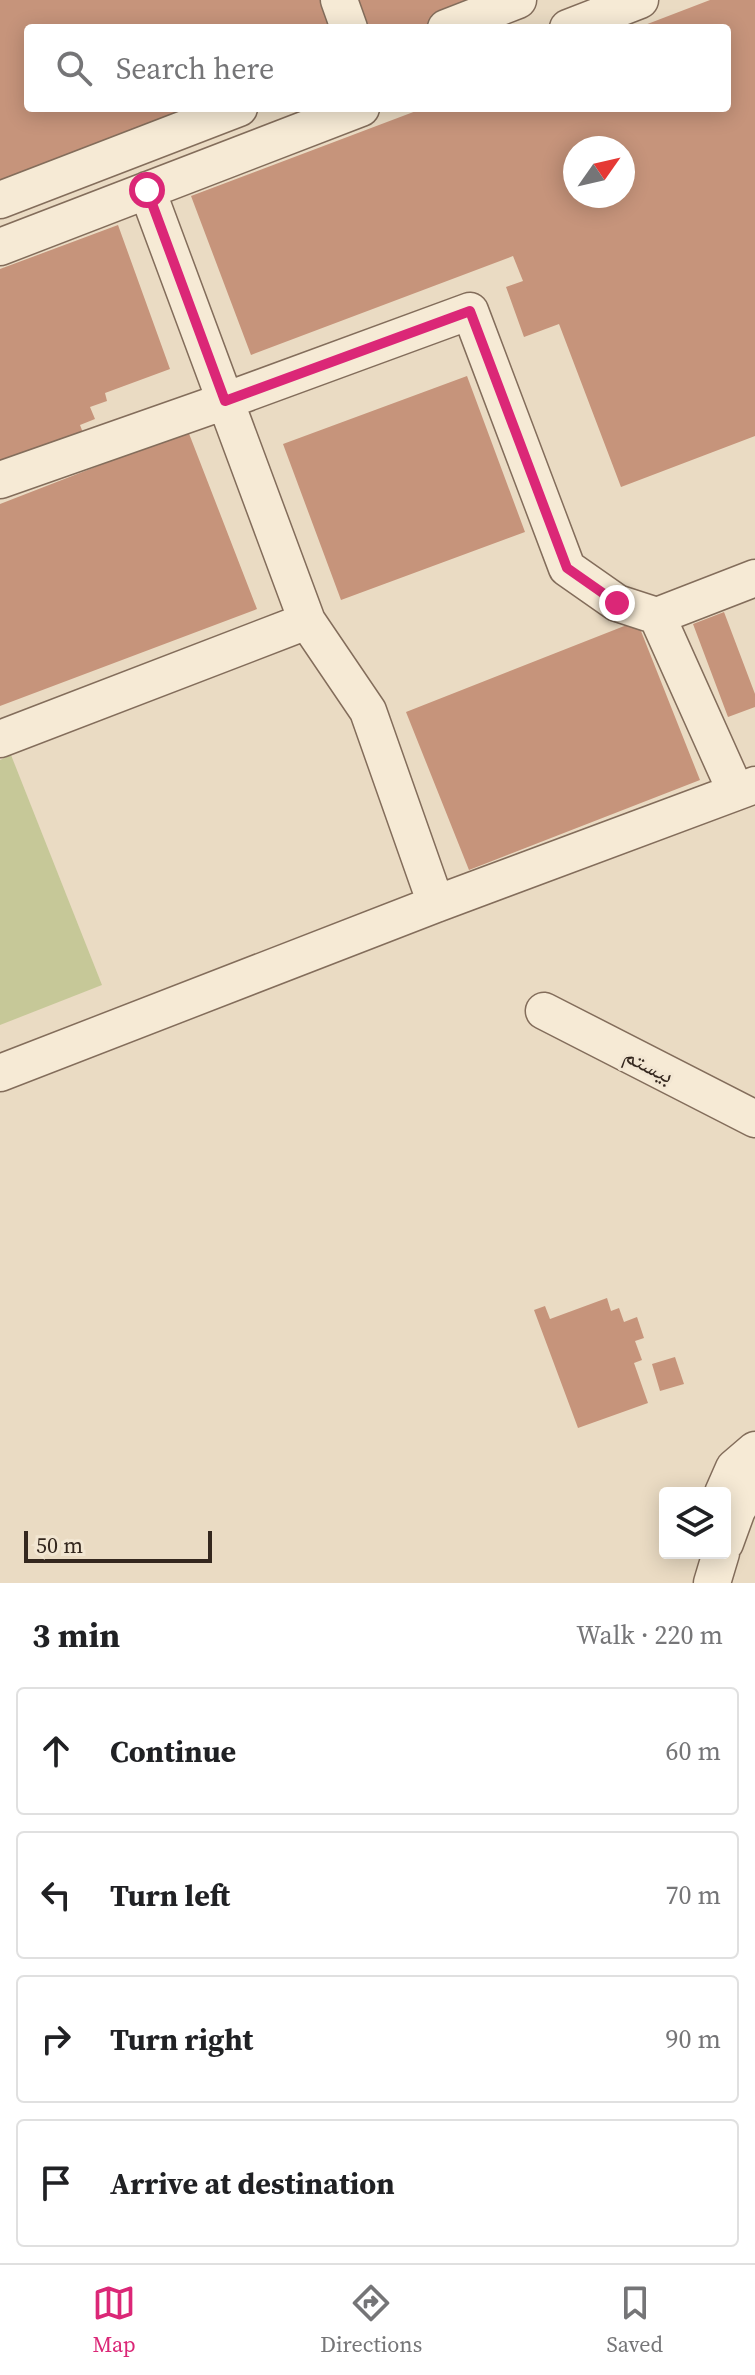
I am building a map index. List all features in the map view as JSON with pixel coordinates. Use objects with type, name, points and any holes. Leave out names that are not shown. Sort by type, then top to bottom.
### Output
[{"type":"street","points":[[339,0],[348,24]]},
{"type":"street","points":[[456,24],[518,0]]},
{"type":"street","points":[[578,24],[640,0]]},
{"type":"street","points":[[0,200],[229,112]]},
{"type":"street","points":[[0,247],[351,112]]},
{"type":"street","points":[[147,190],[307,621],[368,711],[436,904]]},
{"type":"street","points":[[0,480],[470,311],[567,568],[617,603],[657,616],[755,578]]},
{"type":"street","points":[[0,1073],[436,904],[745,789],[657,616]]},
{"type":"street","points":[[0,739],[307,621]]},
{"type":"street","name":"بیستم","points":[[544,1011],[755,1119]]},
{"type":"street","points":[[726,1487],[734,1468],[755,1450]]},
{"type":"street","points":[[731,1526],[737,1510],[755,1482]]},
{"type":"street","points":[[700,1583],[702,1559]]},
{"type":"street","points":[[712,1583],[719,1559]]},
{"type":"green space","points":[[11,755],[102,985],[0,1025],[0,760]]},
{"type":"building","points":[[0,0],[326,0],[335,24],[24,24],[24,112],[214,112],[0,193]]},
{"type":"building","points":[[352,0],[503,0],[440,24],[361,24]]},
{"type":"building","points":[[710,0],[755,0],[755,436],[621,487],[559,324],[524,337],[506,287],[523,281],[513,256],[251,355],[191,196],[413,112],[731,112],[731,24],[647,24]]},
{"type":"building","points":[[118,225],[170,369],[105,393],[107,401],[90,407],[95,419],[80,425],[85,438],[0,469],[0,269]]},
{"type":"building","points":[[467,376],[525,532],[341,600],[283,444]]},
{"type":"building","points":[[188,431],[257,609],[0,706],[0,504]]},
{"type":"building","points":[[724,612],[755,694],[755,707],[728,717],[693,624]]},
{"type":"building","points":[[637,621],[700,780],[469,870],[406,712]]},
{"type":"building","points":[[607,1298],[611,1311],[619,1308],[624,1322],[637,1317],[644,1338],[635,1341],[642,1360],[634,1363],[648,1403],[578,1428],[534,1310],[545,1306],[550,1319]]},
{"type":"building","points":[[675,1357],[684,1384],[660,1391],[652,1364]]},
{"type":"route","points":[[147,190],[225,401],[470,311],[567,568],[617,603]]}]
